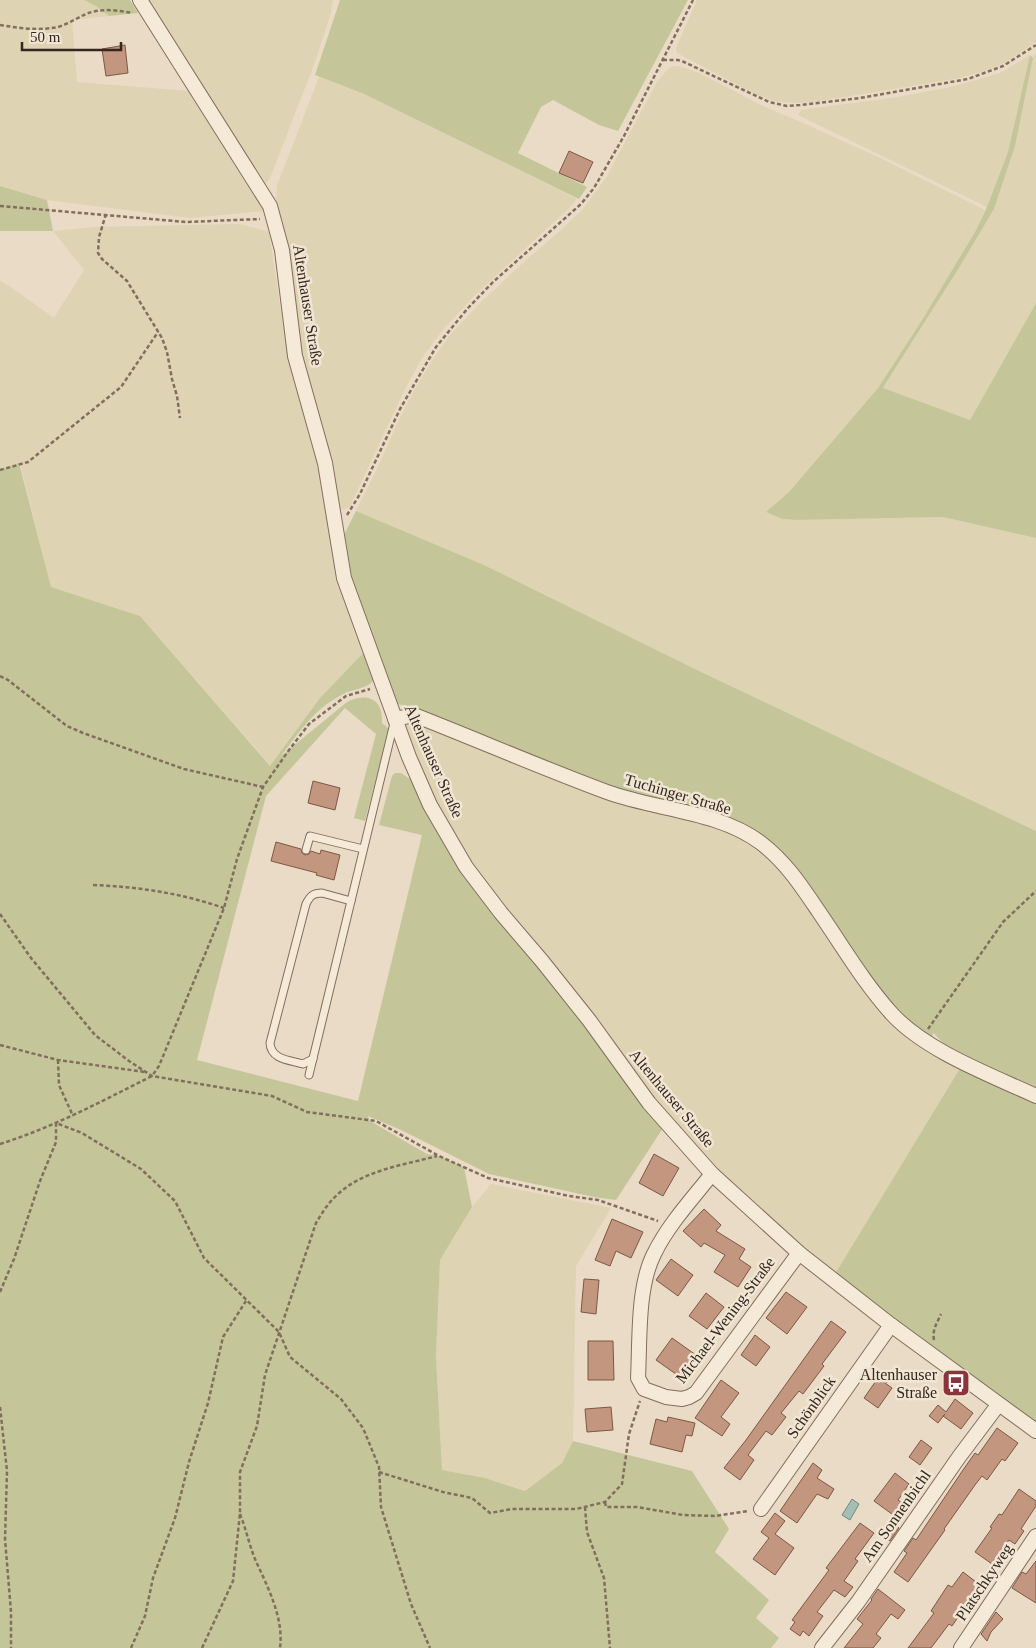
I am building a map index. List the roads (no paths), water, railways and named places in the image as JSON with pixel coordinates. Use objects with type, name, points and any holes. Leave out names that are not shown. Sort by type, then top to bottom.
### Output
[{"type":"street","name":"Altenhauser Straße","points":[[140,0],[270,206],[275,218],[282,250],[295,356],[319,437],[344,578],[409,757],[430,804],[466,868],[589,1020],[649,1103],[712,1174],[799,1253],[891,1325],[1036,1432]]},
{"type":"street","name":"Tuchinger Straße","points":[[395,719],[414,714],[608,792],[698,816],[751,836],[768,849],[797,879],[871,989],[903,1025],[963,1062],[1036,1096]]},
{"type":"street","name":"Michael-Wening-Straße","points":[[712,1174],[672,1225],[653,1255],[643,1287],[638,1378],[644,1389],[666,1397],[682,1399],[696,1393],[799,1253]]},
{"type":"street","name":"Schönblick","points":[[762,1509],[891,1325]]},
{"type":"street","name":"Am Sonnenbichl","points":[[822,1648],[858,1602],[959,1457],[998,1405]]},
{"type":"street","name":"Platschkyweg","points":[[961,1648],[1036,1536]]},
{"type":"lane","points":[[309,1074],[395,719]]},
{"type":"lane","points":[[306,850],[310,836],[364,850]]},
{"type":"lane","points":[[313,1059],[303,1064],[275,1055],[270,1048],[272,1034],[309,897],[322,893],[351,901]]},
{"type":"place","name":"Altenhauser Straße","points":[[956,1383]]}]
